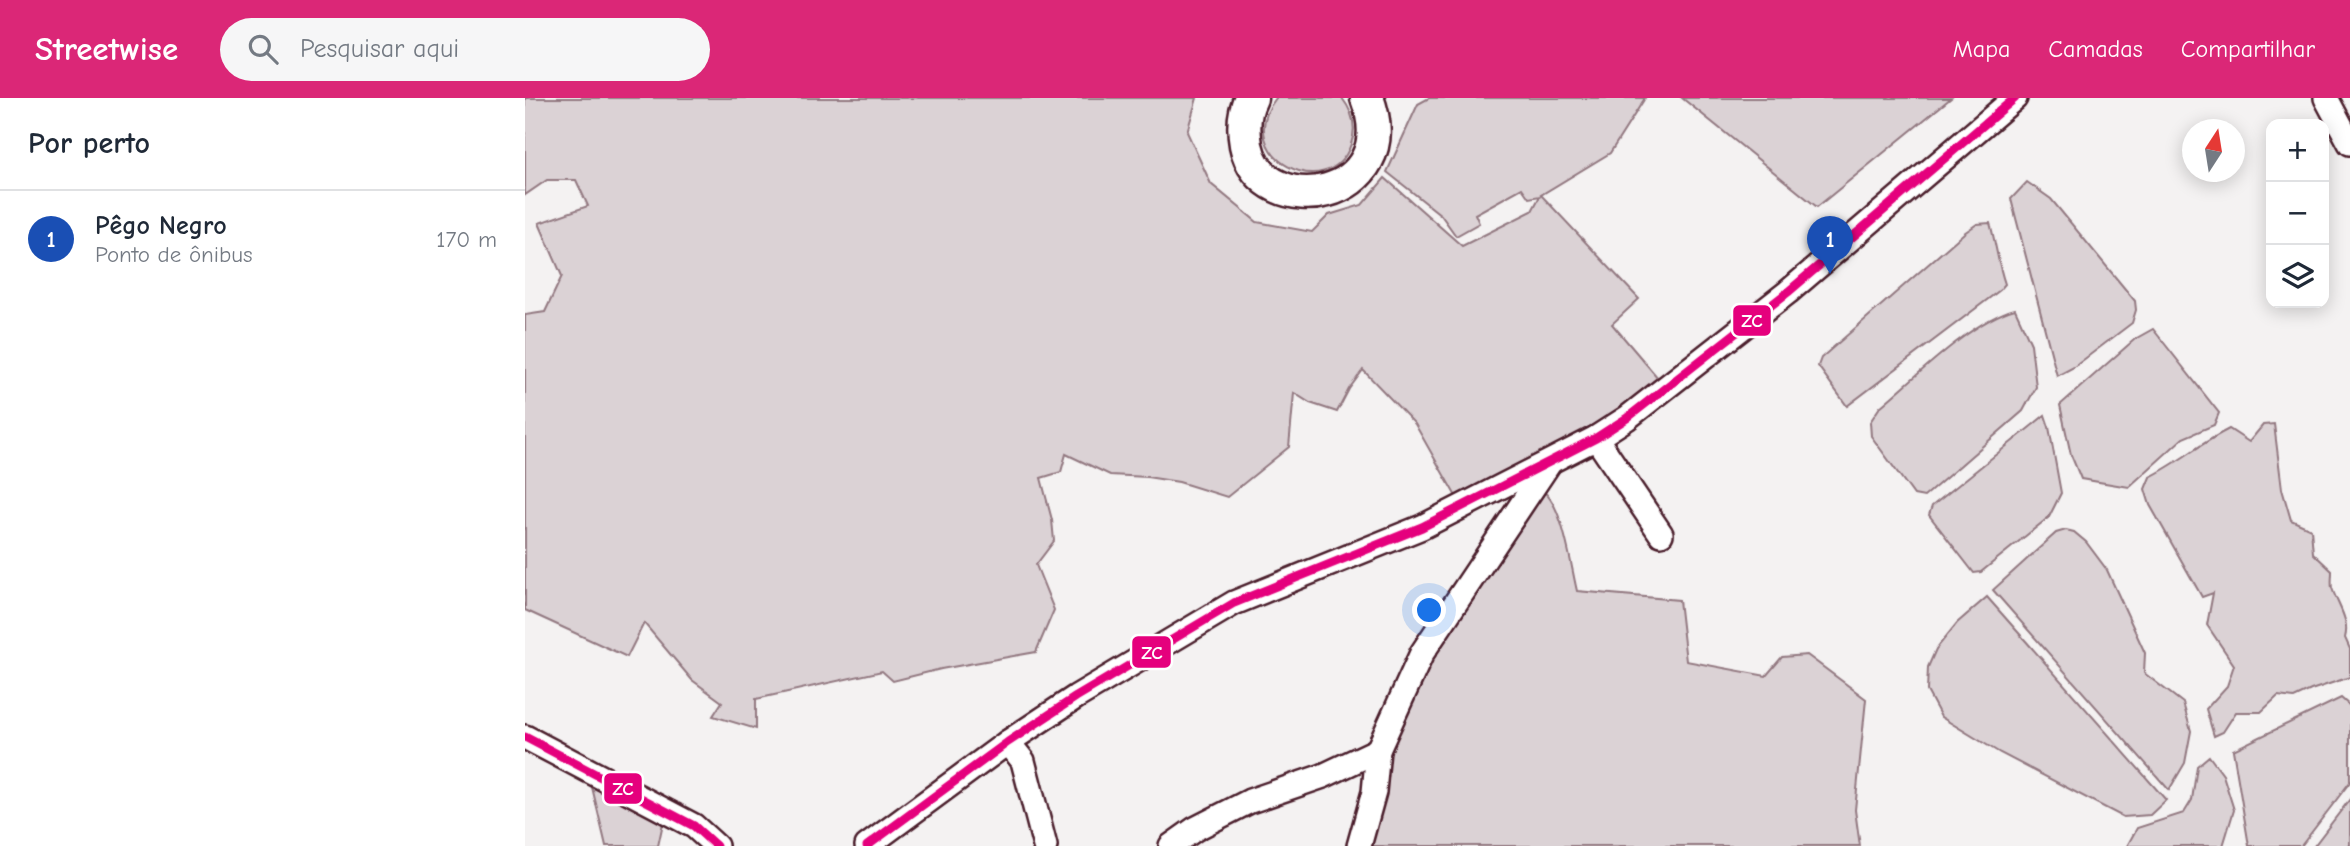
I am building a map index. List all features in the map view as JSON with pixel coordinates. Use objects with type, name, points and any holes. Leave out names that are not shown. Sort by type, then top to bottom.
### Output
[{"type":"main road","points":[[1367,98],[1374,115],[1375,135]]},
{"type":"main road","points":[[1248,101],[1243,130],[1247,151],[1259,170],[1276,185],[1297,193],[1319,193],[1341,186],[1358,173],[1370,155],[1375,135],[1394,98]]},
{"type":"street","points":[[867,846],[1008,742],[1076,697],[1234,603],[1422,527],[1596,438],[1627,418],[1788,292],[2015,98]]},
{"type":"street","points":[[2326,98],[2350,143]]},
{"type":"street","points":[[1596,438],[1661,534]]},
{"type":"street","points":[[1359,846],[1374,792],[1378,750],[1422,653],[1552,459]]},
{"type":"street","points":[[525,737],[694,825],[716,846]]},
{"type":"street","points":[[1008,742],[1023,761],[1045,846]]},
{"type":"street","points":[[1171,846],[1195,829],[1250,802],[1322,776],[1378,750]]},
{"type":"shaded area","points":[[525,98],[1197,98],[1187,132],[1211,184],[1257,222],[1312,232],[1329,215],[1362,205],[1385,178],[1462,246],[1532,211],[1540,196],[1529,198],[1522,188],[1475,214],[1479,223],[1456,236],[1441,215],[1387,172],[1418,104],[1429,98],[1645,98],[1610,153],[1541,195],[1639,299],[1612,324],[1658,378],[1612,418],[1458,500],[1415,424],[1363,370],[1337,412],[1310,403],[1294,393],[1289,447],[1227,497],[1179,482],[1110,475],[1066,454],[1061,472],[1041,478],[1052,520],[1054,541],[1036,565],[1054,610],[1036,652],[941,669],[893,681],[882,671],[756,699],[756,729],[713,716],[722,702],[692,680],[644,623],[627,657],[525,610],[525,315],[545,312],[562,276],[539,223],[588,206],[576,180],[547,180],[525,195]]},
{"type":"shaded area","points":[[1276,98],[1342,98],[1351,114],[1354,132],[1351,144],[1340,162],[1324,172],[1305,172],[1288,166],[1274,155],[1265,139],[1265,119]]},
{"type":"shaded area","points":[[1682,98],[1951,98],[1817,207]]},
{"type":"shaded area","points":[[2027,182],[2051,199],[2135,301],[2136,310],[2132,323],[2074,367],[2057,376],[2011,199]]},
{"type":"shaded area","points":[[1990,223],[2005,284],[1847,406],[1818,366],[1821,358],[1964,233],[1977,224]]},
{"type":"shaded area","points":[[2015,309],[2031,344],[2036,387],[2023,411],[1924,497],[1914,495],[1871,436],[1870,422],[1880,407],[1962,337],[1998,315]]},
{"type":"shaded area","points":[[2153,329],[2219,413],[2214,425],[2183,438],[2129,487],[2081,479],[2071,455],[2060,405],[2135,339]]},
{"type":"shaded area","points":[[2045,415],[2061,493],[2049,517],[1981,572],[1974,573],[1929,515],[1932,506]]},
{"type":"shaded area","points":[[2274,424],[2282,489],[2291,520],[2311,529],[2313,553],[2332,571],[2332,588],[2345,619],[2345,638],[2350,649],[2350,677],[2294,698],[2278,696],[2261,712],[2236,712],[2223,732],[2214,736],[2206,709],[2227,686],[2234,665],[2207,625],[2213,593],[2202,597],[2150,505],[2145,489],[2150,477],[2229,429],[2249,442],[2263,425]]},
{"type":"shaded area","points":[[1539,489],[1547,495],[1560,518],[1577,591],[1679,600],[1686,661],[1766,676],[1782,657],[1807,655],[1866,699],[1855,810],[1860,846],[1364,846],[1384,754],[1419,677]]},
{"type":"shaded area","points":[[2066,530],[2074,532],[2086,542],[2107,570],[2145,653],[2144,673],[2183,703],[2191,731],[2185,763],[2169,790],[1993,590],[2056,533]]},
{"type":"shaded area","points":[[1987,597],[2166,800],[2150,815],[2123,817],[2000,753],[1941,717],[1927,691],[1928,667],[1936,649],[1957,623]]},
{"type":"shaded area","points":[[2341,698],[2350,706],[2350,782],[2301,846],[2249,846],[2233,750]]},
{"type":"shaded area","points":[[2209,756],[2223,775],[2234,810],[2223,846],[2127,846],[2137,828],[2184,813],[2192,800],[2197,766]]},
{"type":"shaded area","points":[[592,787],[663,823],[658,846],[606,846]]},
{"type":"shaded area","points":[[2350,799],[2350,846],[2314,846]]},
{"type":"transit line","name":"ZC","points":[[867,846],[1008,742],[1076,697],[1234,603],[1422,527],[1596,438],[1627,418],[1788,292],[2015,98]]},
{"type":"transit line","name":"ZC","points":[[525,737],[694,826],[716,846]]},
{"type":"place","name":"Pêgo Negro","points":[[1830,274]]}]
